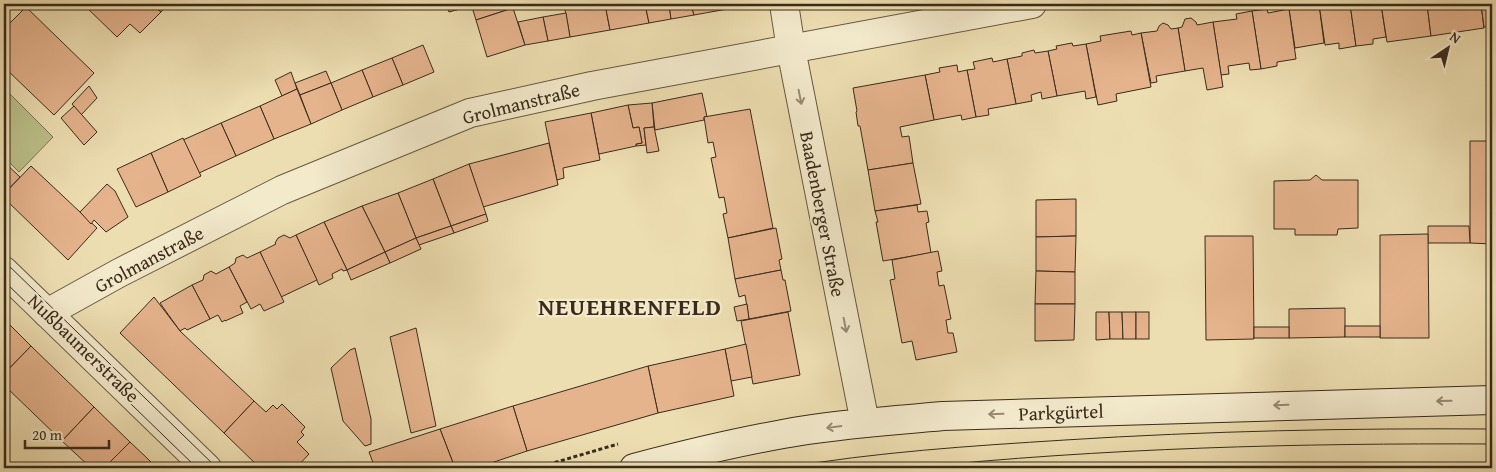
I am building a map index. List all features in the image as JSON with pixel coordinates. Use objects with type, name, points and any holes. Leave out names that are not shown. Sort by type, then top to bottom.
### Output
[{"type":"street","name":"Baadenberger Straße","points":[[784,4],[791,49],[865,423]]},
{"type":"street","name":"Grolmanstraße","points":[[47,313],[118,274],[282,190],[470,113],[592,86],[1032,4]]},
{"type":"street","name":"Nußbaumerstraße","points":[[4,270],[207,468]]},
{"type":"street","name":"Parkgürtel","points":[[634,468],[694,452],[784,434],[865,423],[943,416],[1492,400]]},
{"type":"green space","points":[[4,88],[53,137],[19,172],[4,157]]},
{"type":"building","points":[[83,4],[152,4],[161,12],[140,33],[130,24],[117,37]]},
{"type":"building","points":[[152,4],[169,4],[161,12]]},
{"type":"building","points":[[446,4],[471,4],[471,6],[449,12]]},
{"type":"building","points":[[471,4],[512,4],[513,8],[476,20]]},
{"type":"building","points":[[564,4],[605,4],[610,30],[570,37]]},
{"type":"building","points":[[605,4],[645,4],[649,23],[610,30]]},
{"type":"building","points":[[645,4],[669,4],[671,19],[649,23]]},
{"type":"building","points":[[669,4],[691,4],[694,15],[671,19]]},
{"type":"building","points":[[691,4],[732,4],[733,8],[694,15]]},
{"type":"building","points":[[1319,4],[1324,43],[1295,48],[1289,9]]},
{"type":"building","points":[[1319,4],[1350,4],[1356,46],[1339,49],[1339,43],[1325,45]]},
{"type":"building","points":[[1350,4],[1381,4],[1386,37],[1373,39],[1373,44],[1356,46]]},
{"type":"building","points":[[1381,4],[1427,4],[1431,36],[1387,42]]},
{"type":"building","points":[[1427,4],[1481,4],[1484,28],[1431,36]]},
{"type":"building","points":[[1481,4],[1492,4],[1492,26],[1484,27]]},
{"type":"building","points":[[26,7],[94,73],[54,115],[4,67],[4,21],[8,25]]},
{"type":"building","points":[[513,8],[525,45],[487,57],[476,20]]},
{"type":"building","points":[[1267,9],[1268,13],[1289,9],[1296,59],[1277,62],[1277,66],[1261,69],[1252,11]]},
{"type":"building","points":[[1252,11],[1261,69],[1250,70],[1249,63],[1228,66],[1229,74],[1221,75],[1213,22],[1237,19],[1236,14]]},
{"type":"building","points":[[566,13],[570,37],[548,41],[543,17]]},
{"type":"building","points":[[543,17],[548,41],[525,45],[518,22]]},
{"type":"building","points":[[1191,18],[1197,25],[1213,22],[1223,87],[1207,90],[1203,68],[1185,71],[1178,28],[1182,27],[1185,19]]},
{"type":"building","points":[[1163,23],[1171,29],[1178,28],[1185,71],[1156,76],[1157,82],[1151,83],[1141,33],[1157,31]]},
{"type":"building","points":[[1131,31],[1132,35],[1141,33],[1151,87],[1116,94],[1117,101],[1098,105],[1086,44],[1101,41],[1100,36]]},
{"type":"building","points":[[1072,43],[1073,46],[1086,44],[1096,97],[1086,99],[1085,91],[1057,96],[1048,51],[1057,49],[1056,46]]},
{"type":"building","points":[[423,45],[434,72],[403,85],[392,58]]},
{"type":"building","points":[[1034,50],[1035,53],[1048,51],[1057,96],[1042,99],[1041,92],[1031,95],[1032,101],[1016,104],[1007,59],[1022,56],[1022,53]]},
{"type":"building","points":[[392,58],[403,85],[373,97],[362,70]]},
{"type":"building","points":[[992,58],[993,62],[1007,59],[1016,104],[988,109],[989,115],[976,117],[967,70],[975,69],[973,62]]},
{"type":"building","points":[[957,65],[958,72],[967,70],[976,117],[962,120],[961,115],[934,120],[925,75],[940,72],[939,68]]},
{"type":"building","points":[[362,70],[373,97],[342,110],[331,83]]},
{"type":"building","points":[[326,71],[331,83],[300,95],[295,83]]},
{"type":"building","points":[[291,72],[297,89],[282,96],[275,80]]},
{"type":"building","points":[[925,75],[934,120],[900,127],[902,137],[909,136],[913,163],[868,170],[860,126],[858,126],[853,88]]},
{"type":"building","points":[[331,83],[342,110],[311,124],[300,95]]},
{"type":"building","points":[[89,86],[97,98],[81,115],[72,104]]},
{"type":"building","points":[[297,89],[311,124],[274,139],[260,106]]},
{"type":"building","points":[[702,93],[707,117],[704,117],[704,120],[655,130],[652,103]]},
{"type":"building","points":[[652,103],[654,127],[644,128],[646,145],[636,146],[636,144],[642,143],[639,127],[633,128],[628,105]]},
{"type":"building","points":[[628,105],[633,128],[639,127],[642,143],[599,154],[591,113]]},
{"type":"building","points":[[74,106],[97,132],[84,145],[61,118]]},
{"type":"building","points":[[260,106],[274,139],[236,156],[221,123]]},
{"type":"building","points":[[750,109],[773,228],[728,238],[723,214],[727,213],[724,197],[719,198],[711,158],[716,157],[713,142],[708,143],[704,117]]},
{"type":"building","points":[[591,113],[600,160],[563,168],[564,178],[557,180],[545,122]]},
{"type":"building","points":[[221,123],[236,156],[199,173],[183,140]]},
{"type":"building","points":[[654,127],[659,151],[647,153],[644,128]]},
{"type":"building","points":[[183,138],[201,176],[168,192],[151,153]]},
{"type":"building","points":[[1470,141],[1492,141],[1492,244],[1470,243]]},
{"type":"building","points":[[549,143],[558,185],[483,207],[469,164]]},
{"type":"building","points":[[151,153],[168,192],[136,207],[117,169]]},
{"type":"building","points":[[4,162],[20,177],[4,194]]},
{"type":"building","points":[[913,163],[921,204],[875,211],[868,170]]},
{"type":"building","points":[[469,164],[486,214],[451,226],[433,179]]},
{"type":"building","points":[[31,166],[97,228],[68,260],[4,198],[4,194]]},
{"type":"building","points":[[1316,175],[1322,180],[1358,180],[1358,228],[1338,229],[1337,235],[1295,235],[1295,229],[1274,229],[1274,181],[1310,180]]},
{"type":"building","points":[[433,179],[451,226],[416,238],[398,193]]},
{"type":"building","points":[[107,184],[115,191],[128,217],[106,232],[94,220],[91,224],[80,212]]},
{"type":"building","points":[[398,193],[416,238],[385,252],[362,206]]},
{"type":"building","points":[[1076,199],[1076,236],[1036,237],[1036,200]]},
{"type":"building","points":[[917,205],[918,212],[927,211],[929,222],[926,223],[931,253],[883,261],[875,211]]},
{"type":"building","points":[[362,206],[385,252],[347,270],[324,222]]},
{"type":"building","points":[[486,214],[488,221],[454,233],[451,226]]},
{"type":"building","points":[[324,222],[347,270],[343,271],[342,269],[332,274],[333,278],[319,285],[296,235]]},
{"type":"building","points":[[451,226],[454,233],[419,245],[416,238]]},
{"type":"building","points":[[1428,226],[1469,226],[1470,243],[1428,243]]},
{"type":"building","points":[[776,228],[782,259],[779,260],[781,270],[735,279],[728,238]]},
{"type":"building","points":[[1428,234],[1429,338],[1380,338],[1380,235]]},
{"type":"building","points":[[284,235],[290,238],[296,235],[317,280],[281,297],[260,252],[276,244],[278,238]]},
{"type":"building","points":[[1076,236],[1075,272],[1036,271],[1036,237]]},
{"type":"building","points":[[1205,236],[1253,236],[1254,339],[1206,340]]},
{"type":"building","points":[[416,238],[421,249],[390,263],[385,252]]},
{"type":"building","points":[[938,251],[942,271],[937,272],[939,286],[944,285],[951,319],[946,320],[948,333],[953,333],[957,352],[916,360],[912,341],[902,343],[890,280],[895,279],[892,260]]},
{"type":"building","points":[[260,252],[284,302],[264,311],[260,304],[251,309],[229,267],[235,263],[236,258],[243,255],[247,258]]},
{"type":"building","points":[[385,252],[390,263],[351,280],[347,270]]},
{"type":"building","points":[[229,267],[247,302],[240,306],[243,313],[222,322],[218,315],[210,319],[192,285],[203,280],[204,275],[211,271],[216,274]]},
{"type":"building","points":[[781,270],[783,280],[785,280],[791,311],[749,319],[745,295],[739,297],[735,279]]},
{"type":"building","points":[[1036,271],[1075,272],[1075,304],[1035,304]]},
{"type":"building","points":[[192,285],[210,319],[187,330],[185,328],[180,331],[160,303]]},
{"type":"building","points":[[154,297],[180,331],[254,401],[224,433],[120,333]]},
{"type":"building","points":[[747,304],[749,319],[737,321],[734,307]]},
{"type":"building","points":[[1035,304],[1075,304],[1074,340],[1035,341]]},
{"type":"building","points":[[1345,308],[1345,337],[1289,338],[1289,309]]},
{"type":"building","points":[[788,312],[800,375],[753,384],[741,321]]},
{"type":"building","points":[[1096,312],[1109,312],[1110,339],[1096,340]]},
{"type":"building","points":[[1109,312],[1122,312],[1123,339],[1110,339]]},
{"type":"building","points":[[1122,312],[1136,312],[1136,339],[1123,339]]},
{"type":"building","points":[[1136,312],[1149,312],[1149,339],[1136,339]]},
{"type":"building","points":[[4,319],[31,346],[4,374]]},
{"type":"building","points":[[1345,326],[1380,326],[1380,337],[1345,337]]},
{"type":"building","points":[[1254,327],[1289,327],[1289,338],[1254,338]]},
{"type":"building","points":[[416,328],[436,426],[411,433],[390,337]]},
{"type":"building","points":[[746,344],[752,377],[731,381],[725,349]]},
{"type":"building","points":[[31,346],[94,407],[62,441],[4,385],[4,374]]},
{"type":"building","points":[[355,348],[371,419],[371,444],[365,446],[343,421],[331,368],[350,350]]},
{"type":"building","points":[[725,349],[734,396],[658,413],[648,366]]},
{"type":"building","points":[[648,366],[658,413],[527,451],[513,406]]},
{"type":"building","points":[[254,401],[266,412],[273,405],[277,409],[282,404],[305,427],[301,432],[304,435],[297,442],[309,454],[296,468],[260,468],[224,433]]},
{"type":"building","points":[[513,406],[527,451],[476,468],[455,468],[440,429]]},
{"type":"building","points":[[94,407],[130,442],[104,468],[91,468],[62,441]]},
{"type":"building","points":[[440,429],[455,468],[375,468],[369,452]]},
{"type":"building","points":[[130,442],[148,459],[157,468],[104,468]]},
{"type":"building","points":[[373,462],[375,468],[353,468]]},
{"type":"tram line","points":[[4,261],[217,468]]},
{"type":"tram line","points":[[4,281],[197,468]]},
{"type":"tram line","points":[[783,468],[923,450],[1172,434],[1385,429],[1492,429]]},
{"type":"tram line","points":[[910,468],[1128,451],[1274,446],[1492,444]]},
{"type":"district","name":"NEUEHRENFELD","points":[[630,307]]}]
